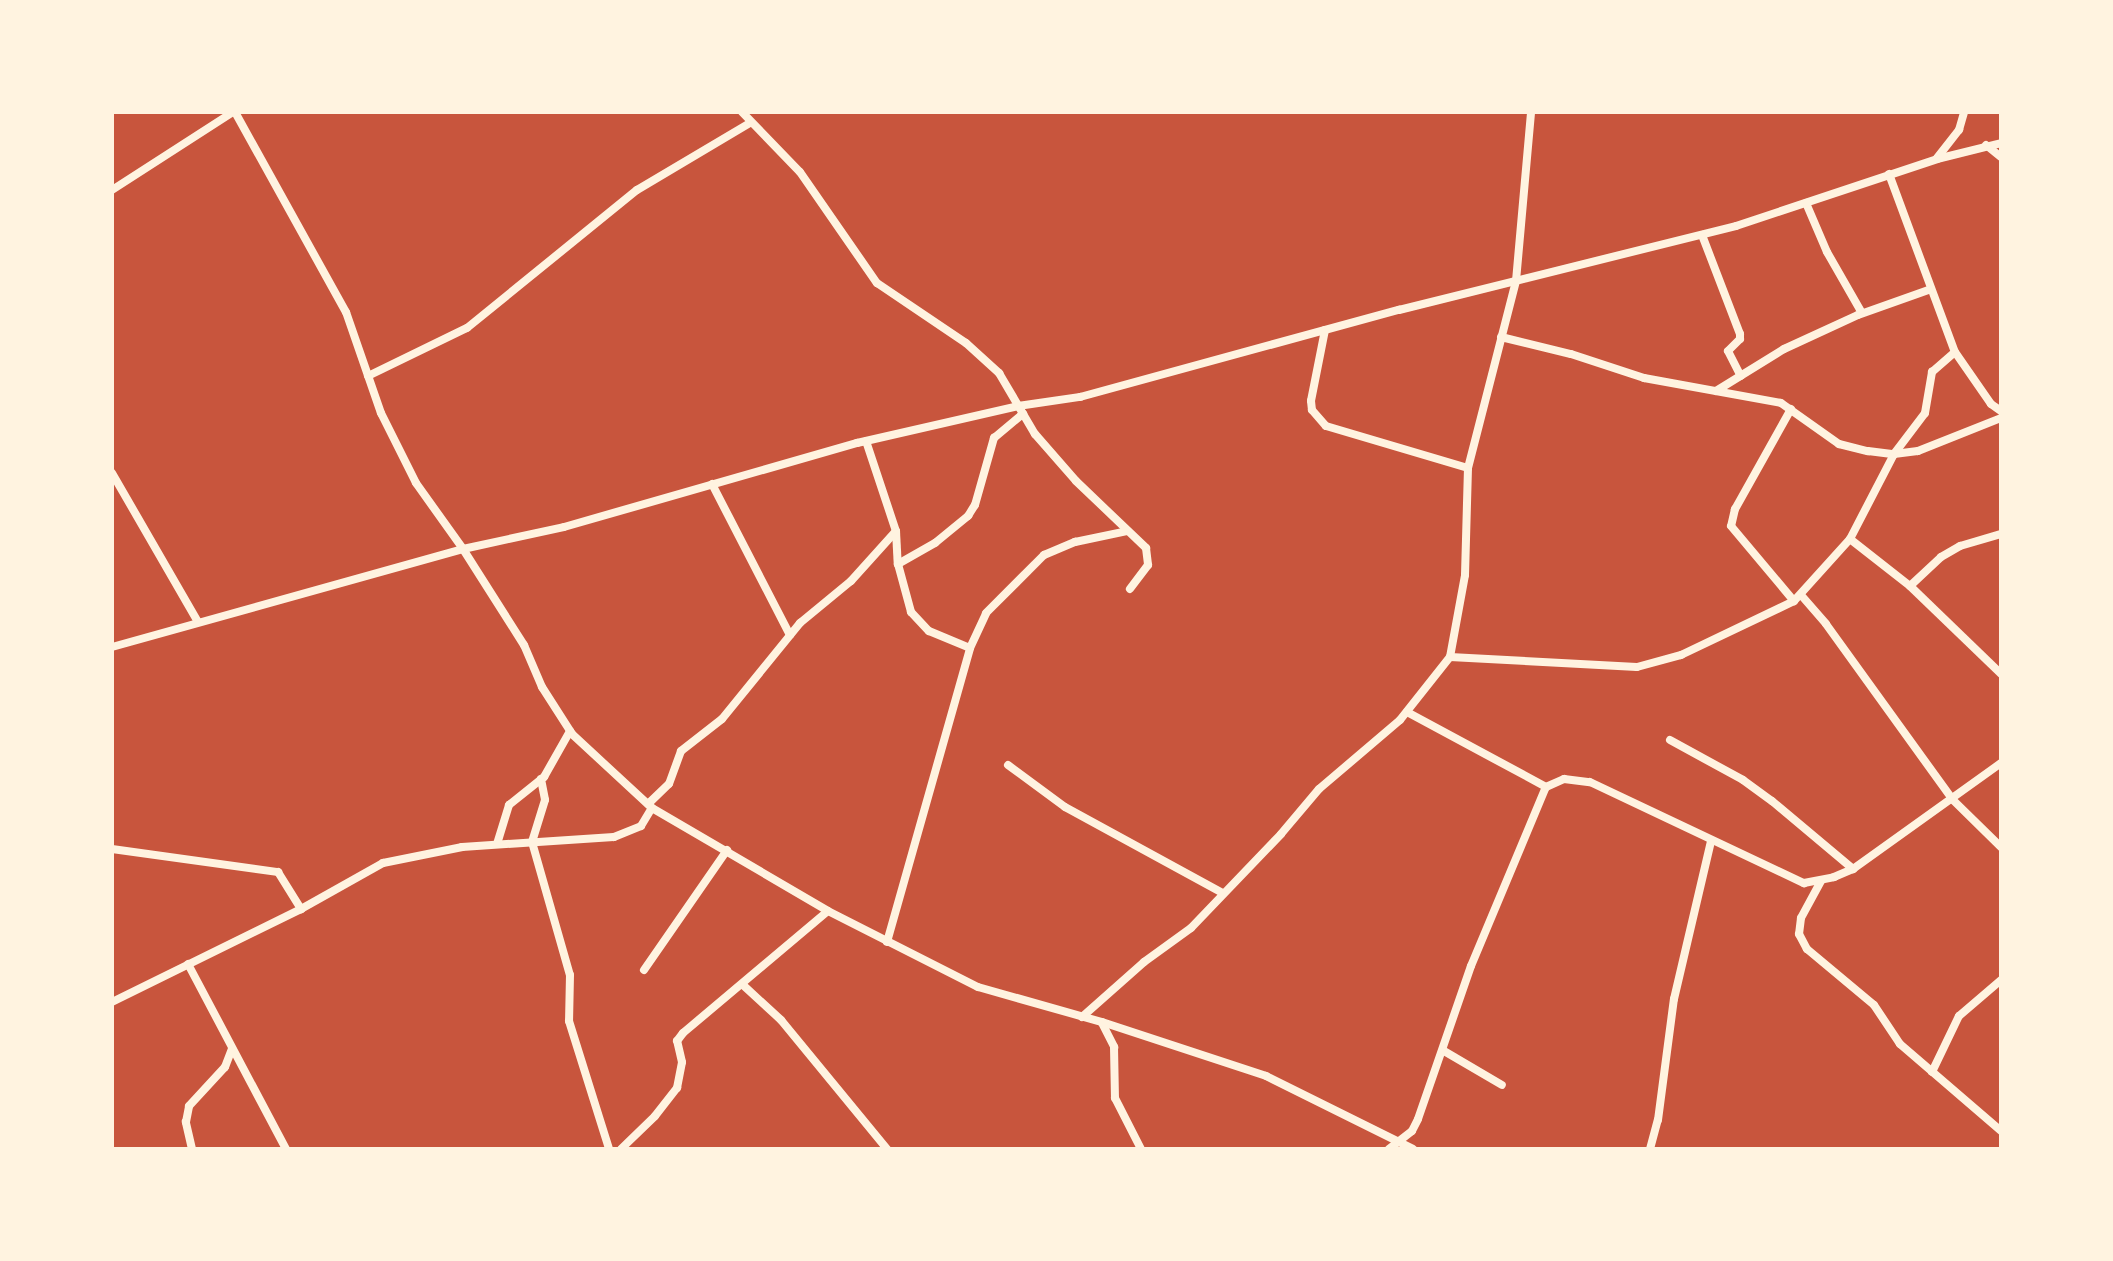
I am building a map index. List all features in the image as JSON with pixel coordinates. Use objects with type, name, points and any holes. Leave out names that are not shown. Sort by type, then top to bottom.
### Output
[{"type":"street","points":[[112,190],[234,112],[346,312],[381,413],[416,483],[463,549],[524,645],[542,687],[570,731],[650,806],[828,911],[978,987],[1102,1022],[1266,1076],[1392,1146],[1413,1149]]},
{"type":"street","points":[[1082,1017],[1144,962],[1191,928],[1281,834],[1319,789],[1407,712],[1450,657],[1465,575],[1468,468],[1516,281],[1531,112]]},
{"type":"street","points":[[1937,159],[1959,130],[1964,112]]},
{"type":"street","points":[[368,376],[467,328],[637,190],[747,116],[800,172],[877,283],[976,352],[999,373],[1035,434],[1148,554],[1148,565],[1130,589]]},
{"type":"street","points":[[112,647],[463,549],[564,527],[866,441],[1080,397],[1325,330],[1702,235],[1937,159],[2001,143]]},
{"type":"street","points":[[1985,145],[2001,157]]},
{"type":"street","points":[[1889,174],[1955,352],[1991,404],[2001,411]]},
{"type":"street","points":[[1806,203],[1827,252],[1862,313]]},
{"type":"street","points":[[1702,235],[1740,334],[1740,339],[1728,351],[1741,376]]},
{"type":"street","points":[[1716,391],[1784,349],[1862,313],[1931,289]]},
{"type":"street","points":[[1325,330],[1311,401],[1312,410],[1326,426],[1468,468]]},
{"type":"street","points":[[1501,337],[1571,354],[1644,378],[1781,403],[1839,444],[1894,454],[1935,446],[2001,418]]},
{"type":"street","points":[[1450,657],[1637,667],[1681,655],[1797,598],[1850,539],[1894,454],[1928,407],[1932,372],[1955,352]]},
{"type":"street","points":[[1791,409],[1735,509],[1731,526],[1797,598],[1826,624],[1952,799],[2001,847]]},
{"type":"street","points":[[898,564],[935,543],[968,516],[975,505],[994,438],[1020,410]]},
{"type":"street","points":[[866,441],[896,531],[898,564],[916,620],[929,631],[970,648]]},
{"type":"street","points":[[112,473],[198,622]]},
{"type":"street","points":[[712,484],[790,635]]},
{"type":"street","points":[[112,1002],[301,909],[383,863],[447,849],[629,834],[641,826],[650,806],[669,784],[681,751],[722,719],[790,635],[851,581],[896,531]]},
{"type":"street","points":[[887,942],[970,648],[986,613],[1044,555],[1075,542],[1127,531]]},
{"type":"street","points":[[1910,586],[1941,557],[1960,546],[2001,534]]},
{"type":"street","points":[[1850,539],[1910,586],[2001,674]]},
{"type":"street","points":[[1407,712],[1546,787]]},
{"type":"street","points":[[497,844],[509,805],[541,779],[570,731]]},
{"type":"street","points":[[1670,740],[1763,794],[1853,869]]},
{"type":"street","points":[[1392,1146],[1412,1131],[1418,1119],[1471,966],[1546,787],[1564,779],[1590,782],[1804,883],[1822,881],[1853,869],[2001,763]]},
{"type":"street","points":[[1008,765],[1065,807],[1223,893]]},
{"type":"street","points":[[541,779],[545,800],[532,842],[570,975],[569,1021],[609,1149]]},
{"type":"street","points":[[1650,1149],[1658,1120],[1674,999],[1711,841]]},
{"type":"street","points":[[112,849],[278,872],[301,909]]},
{"type":"street","points":[[644,970],[727,850]]},
{"type":"street","points":[[1822,881],[1801,918],[1799,934],[1802,941],[1814,957],[1874,1005],[1900,1044],[2001,1131]]},
{"type":"street","points":[[621,1149],[655,1116],[677,1088],[682,1062],[677,1041],[828,911]]},
{"type":"street","points":[[188,964],[286,1149]]},
{"type":"street","points":[[1932,1072],[1959,1016],[2001,980]]},
{"type":"street","points":[[743,985],[781,1020],[887,1149]]},
{"type":"street","points":[[1102,1022],[1114,1047],[1115,1098],[1141,1149]]},
{"type":"street","points":[[192,1149],[186,1122],[189,1106],[225,1067],[232,1049]]},
{"type":"street","points":[[1444,1051],[1502,1085]]}]
